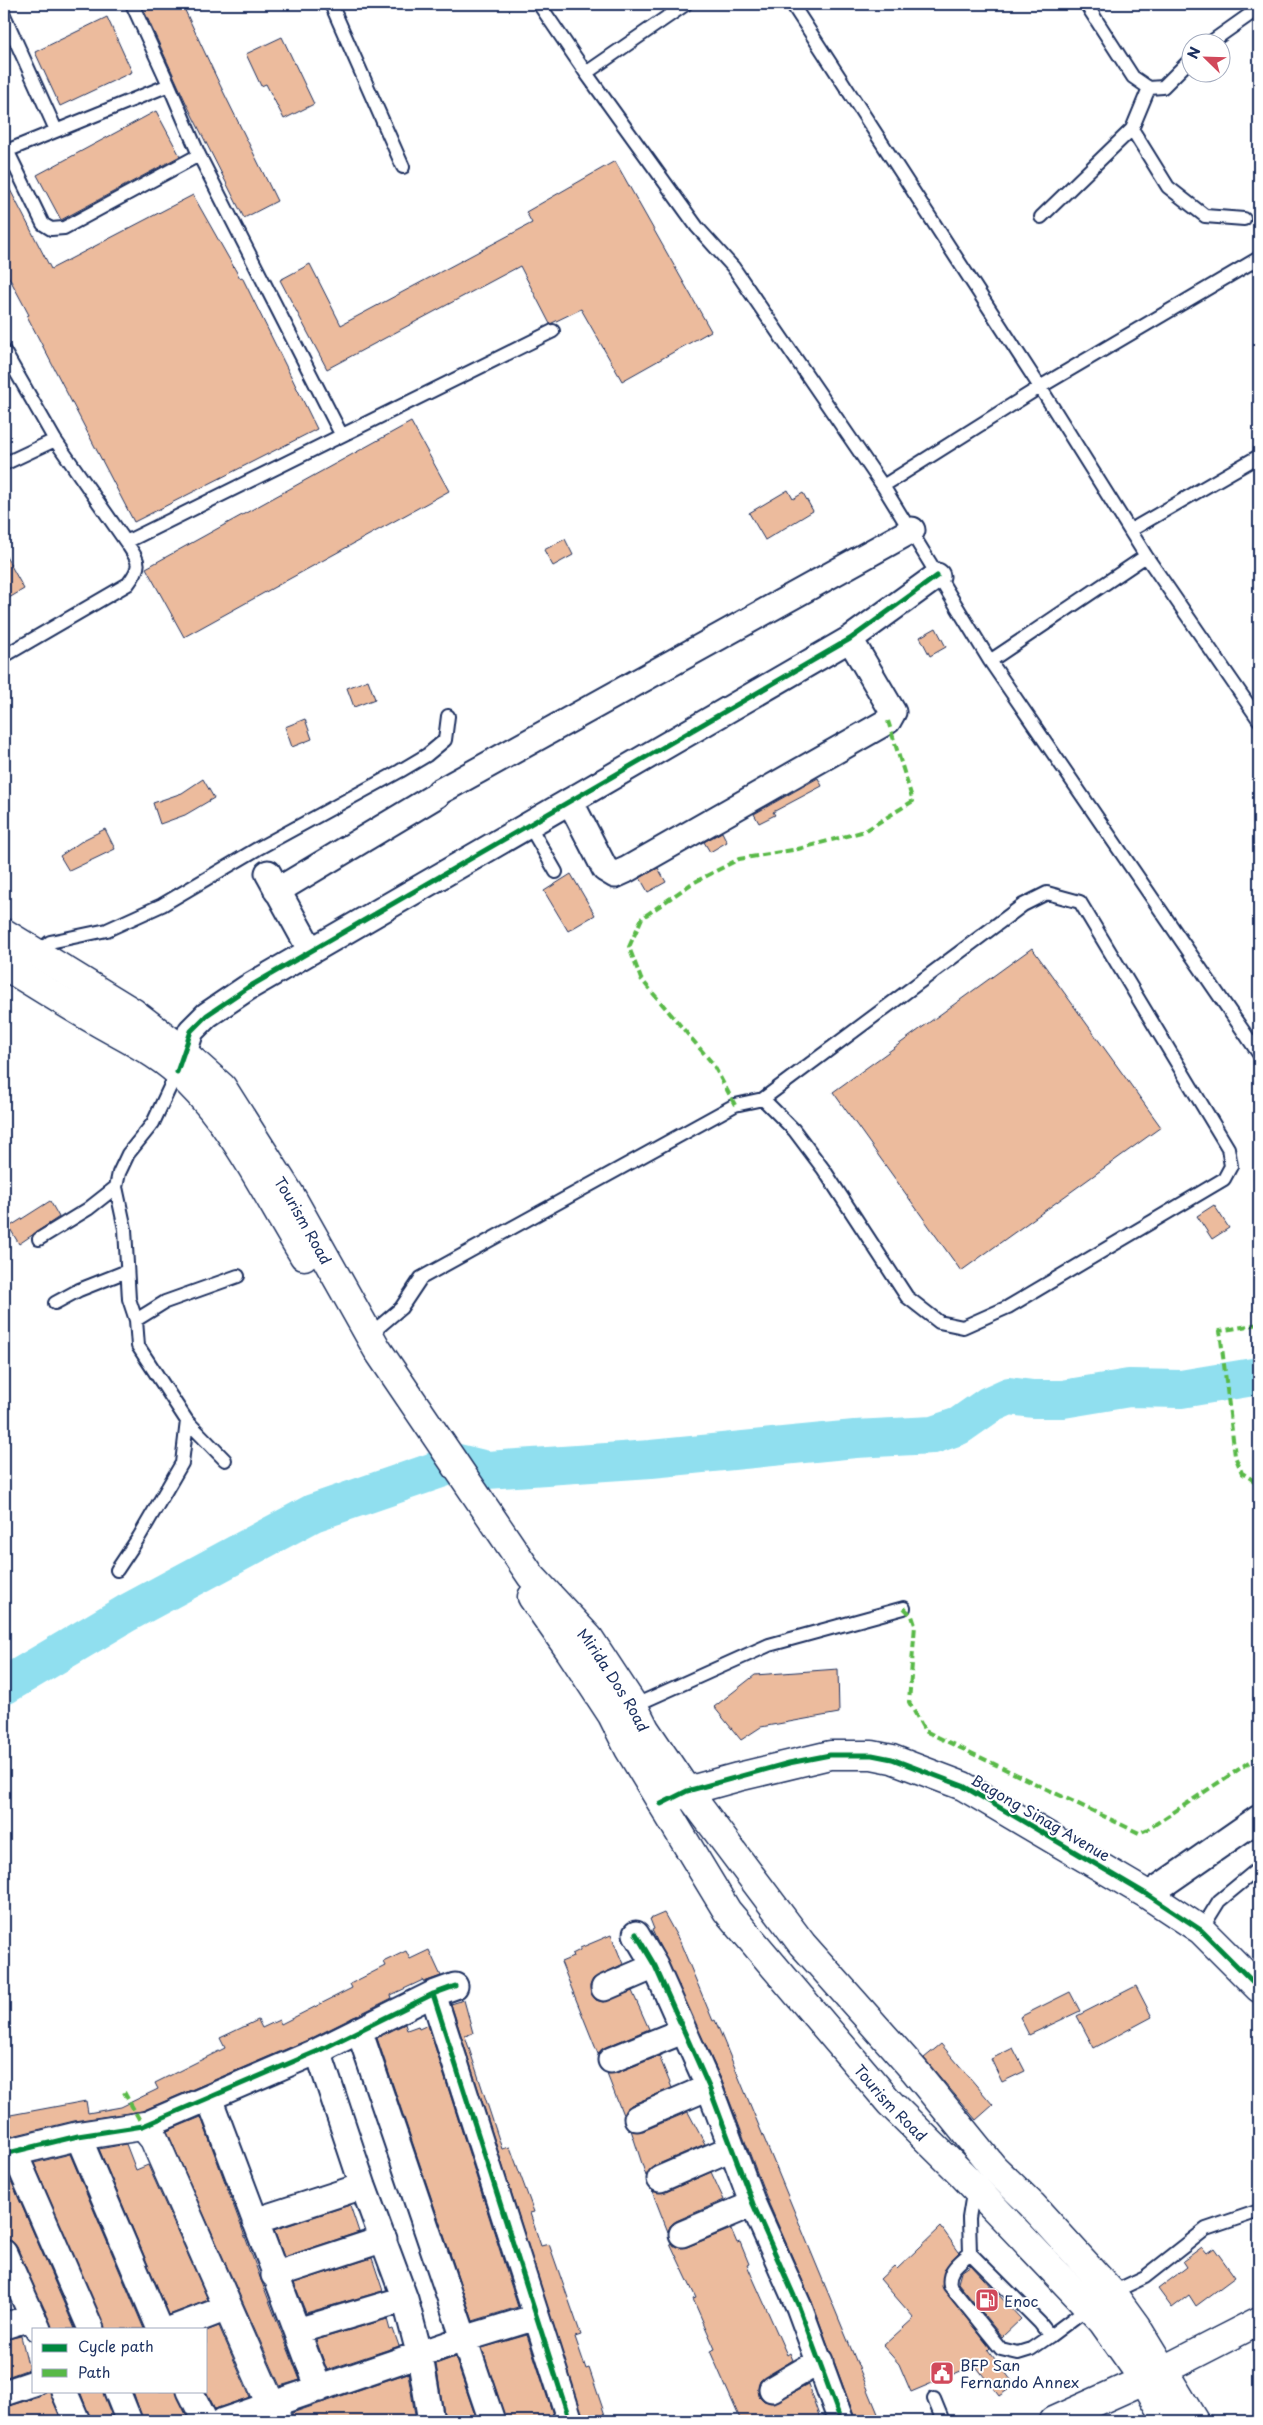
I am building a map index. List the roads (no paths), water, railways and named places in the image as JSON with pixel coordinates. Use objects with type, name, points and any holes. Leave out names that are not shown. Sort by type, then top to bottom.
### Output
[{"type":"main road","name":"Tourism Road","points":[[4,933],[38,952],[134,1013],[181,1062],[236,1141],[286,1228],[364,1339],[526,1580]]},
{"type":"main road","points":[[4,965],[99,1023],[153,1052],[181,1062]]},
{"type":"main road","name":"Tourism Road","points":[[181,1062],[222,1088],[291,1196],[364,1339]]},
{"type":"main road","name":"Mirida Dos Road","points":[[526,1580],[570,1651],[623,1710],[644,1729],[686,1791]]},
{"type":"main road","name":"Mirida Dos Road","points":[[623,1710],[638,1766]]},
{"type":"main road","name":"Bagong Sinag Avenue","points":[[661,1804],[686,1791],[789,1763],[830,1755],[872,1755],[892,1759],[962,1786],[1148,1895],[1201,1930],[1259,1988]]},
{"type":"main road","name":"Tourism Road","points":[[638,1766],[727,1911],[890,2103],[983,2177],[1032,2205],[1112,2292],[1154,2375],[1168,2421]]},
{"type":"main road","name":"Tourism Road","points":[[686,1791],[802,1944],[915,2071],[983,2177],[1089,2307],[1154,2375],[1194,2421]]},
{"type":"main road","points":[[9,2153],[78,2136],[143,2126],[154,2140],[275,2413]]},
{"type":"main road","points":[[1053,2421],[1080,2416],[1154,2375],[1259,2321]]},
{"type":"street","points":[[311,951],[272,882],[437,795],[439,792],[912,530]]},
{"type":"street","points":[[181,1062],[191,1031],[208,1015],[247,988],[850,639],[937,576]]},
{"type":"street","points":[[570,801],[605,870],[615,874],[626,870],[888,721],[892,712],[850,639]]},
{"type":"street","points":[[1148,1895],[1259,1818]]},
{"type":"street","points":[[636,1934],[656,1966],[709,2087],[753,2204],[799,2307],[820,2361],[839,2421]]},
{"type":"street","points":[[604,1988],[656,1966]]},
{"type":"street","points":[[143,2126],[318,2051],[444,1990],[536,2317],[570,2421]]},
{"type":"street","points":[[359,2030],[492,2421]]},
{"type":"street","points":[[611,2060],[683,2031]]},
{"type":"street","points":[[318,2051],[363,2186],[405,2299],[420,2356],[425,2420]]},
{"type":"street","points":[[637,2118],[709,2087]]},
{"type":"street","points":[[209,2098],[274,2275],[319,2389]]},
{"type":"street","points":[[78,2136],[160,2328]]},
{"type":"street","points":[[660,2180],[732,2148]]},
{"type":"street","points":[[9,2153],[91,2328]]},
{"type":"street","points":[[255,2221],[363,2186]]},
{"type":"street","points":[[682,2234],[753,2204]]},
{"type":"street","points":[[274,2275],[384,2239]]},
{"type":"street","points":[[4,2326],[36,2323],[6,2265]]},
{"type":"street","points":[[297,2331],[405,2299]]},
{"type":"street","points":[[175,2328],[227,2308]]},
{"type":"street","points":[[223,2421],[275,2413],[319,2389],[420,2356],[464,2339],[536,2317]]},
{"type":"street","points":[[772,2389],[820,2361]]},
{"type":"street","points":[[4,2393],[32,2384]]},
{"type":"street","points":[[64,2392],[77,2421]]},
{"type":"street","points":[[117,2392],[129,2421]]},
{"type":"street","points":[[190,2392],[205,2421]]},
{"type":"lane","points":[[132,4],[170,85],[198,155],[341,434]]},
{"type":"lane","points":[[330,4],[403,167]]},
{"type":"lane","points":[[540,4],[586,73],[697,226],[733,267],[883,486],[912,530],[937,576],[990,661],[1259,1054]]},
{"type":"lane","points":[[586,73],[686,4]]},
{"type":"lane","points":[[792,4],[1040,387],[1146,556],[1259,720]]},
{"type":"lane","points":[[1086,4],[1134,77],[1149,88],[1163,87],[1180,70]]},
{"type":"lane","points":[[1225,32],[1259,8]]},
{"type":"lane","points":[[4,15],[56,130]]},
{"type":"lane","points":[[170,85],[5,151],[43,224],[51,229],[64,228],[198,155]]},
{"type":"lane","points":[[1041,216],[1132,129],[1149,88]]},
{"type":"lane","points":[[1132,129],[1168,187],[1205,216],[1244,219]]},
{"type":"lane","points":[[883,486],[1040,387],[1259,258]]},
{"type":"lane","points":[[126,542],[553,330]]},
{"type":"lane","points":[[4,352],[55,440],[138,562],[137,571],[128,584],[4,656]]},
{"type":"lane","points":[[4,464],[55,440]]},
{"type":"lane","points":[[1131,530],[1259,456]]},
{"type":"lane","points":[[990,661],[1146,556]]},
{"type":"lane","points":[[38,952],[50,942],[107,930],[162,905],[257,849],[400,771],[427,755],[445,740],[448,716]]},
{"type":"lane","points":[[529,825],[556,872]]},
{"type":"lane","points":[[364,1339],[401,1308],[421,1278],[734,1105],[763,1099],[1023,905],[1047,893],[1080,902],[1228,1148],[1231,1166],[1224,1179],[1008,1307],[963,1327],[939,1322],[907,1297],[824,1170],[794,1130],[763,1099]]},
{"type":"lane","points":[[39,1239],[88,1209],[116,1187],[128,1154],[153,1123],[181,1062]]},
{"type":"lane","points":[[116,1187],[125,1229],[130,1299],[136,1320],[138,1346],[187,1421],[225,1460]]},
{"type":"lane","points":[[54,1303],[79,1290],[127,1271]]},
{"type":"lane","points":[[136,1320],[165,1302],[238,1276]]},
{"type":"lane","points":[[117,1570],[139,1537],[182,1463],[187,1421]]},
{"type":"lane","points":[[623,1710],[769,1645],[904,1608]]},
{"type":"lane","points":[[1201,1930],[1219,1900],[1259,1868]]},
{"type":"lane","points":[[983,2177],[969,2218],[970,2252],[1040,2323],[1050,2336]]},
{"type":"lane","points":[[970,2252],[952,2268],[948,2278],[950,2286],[1001,2349],[1018,2353],[1031,2349],[1112,2292],[1145,2277],[1206,2229],[1259,2211]]},
{"type":"lane","points":[[934,2398],[943,2421]]},
{"type":"waterway","points":[[4,1686],[127,1613],[313,1513],[458,1463],[487,1470],[651,1459],[855,1439],[933,1435],[959,1426],[989,1405],[1009,1396],[1033,1399],[1063,1399],[1129,1388],[1181,1389],[1259,1376]]},
{"type":"place","name":"Enoc","points":[[987,2300]]},
{"type":"place","name":"BFP San Fernando Annex","points":[[942,2373]]}]
